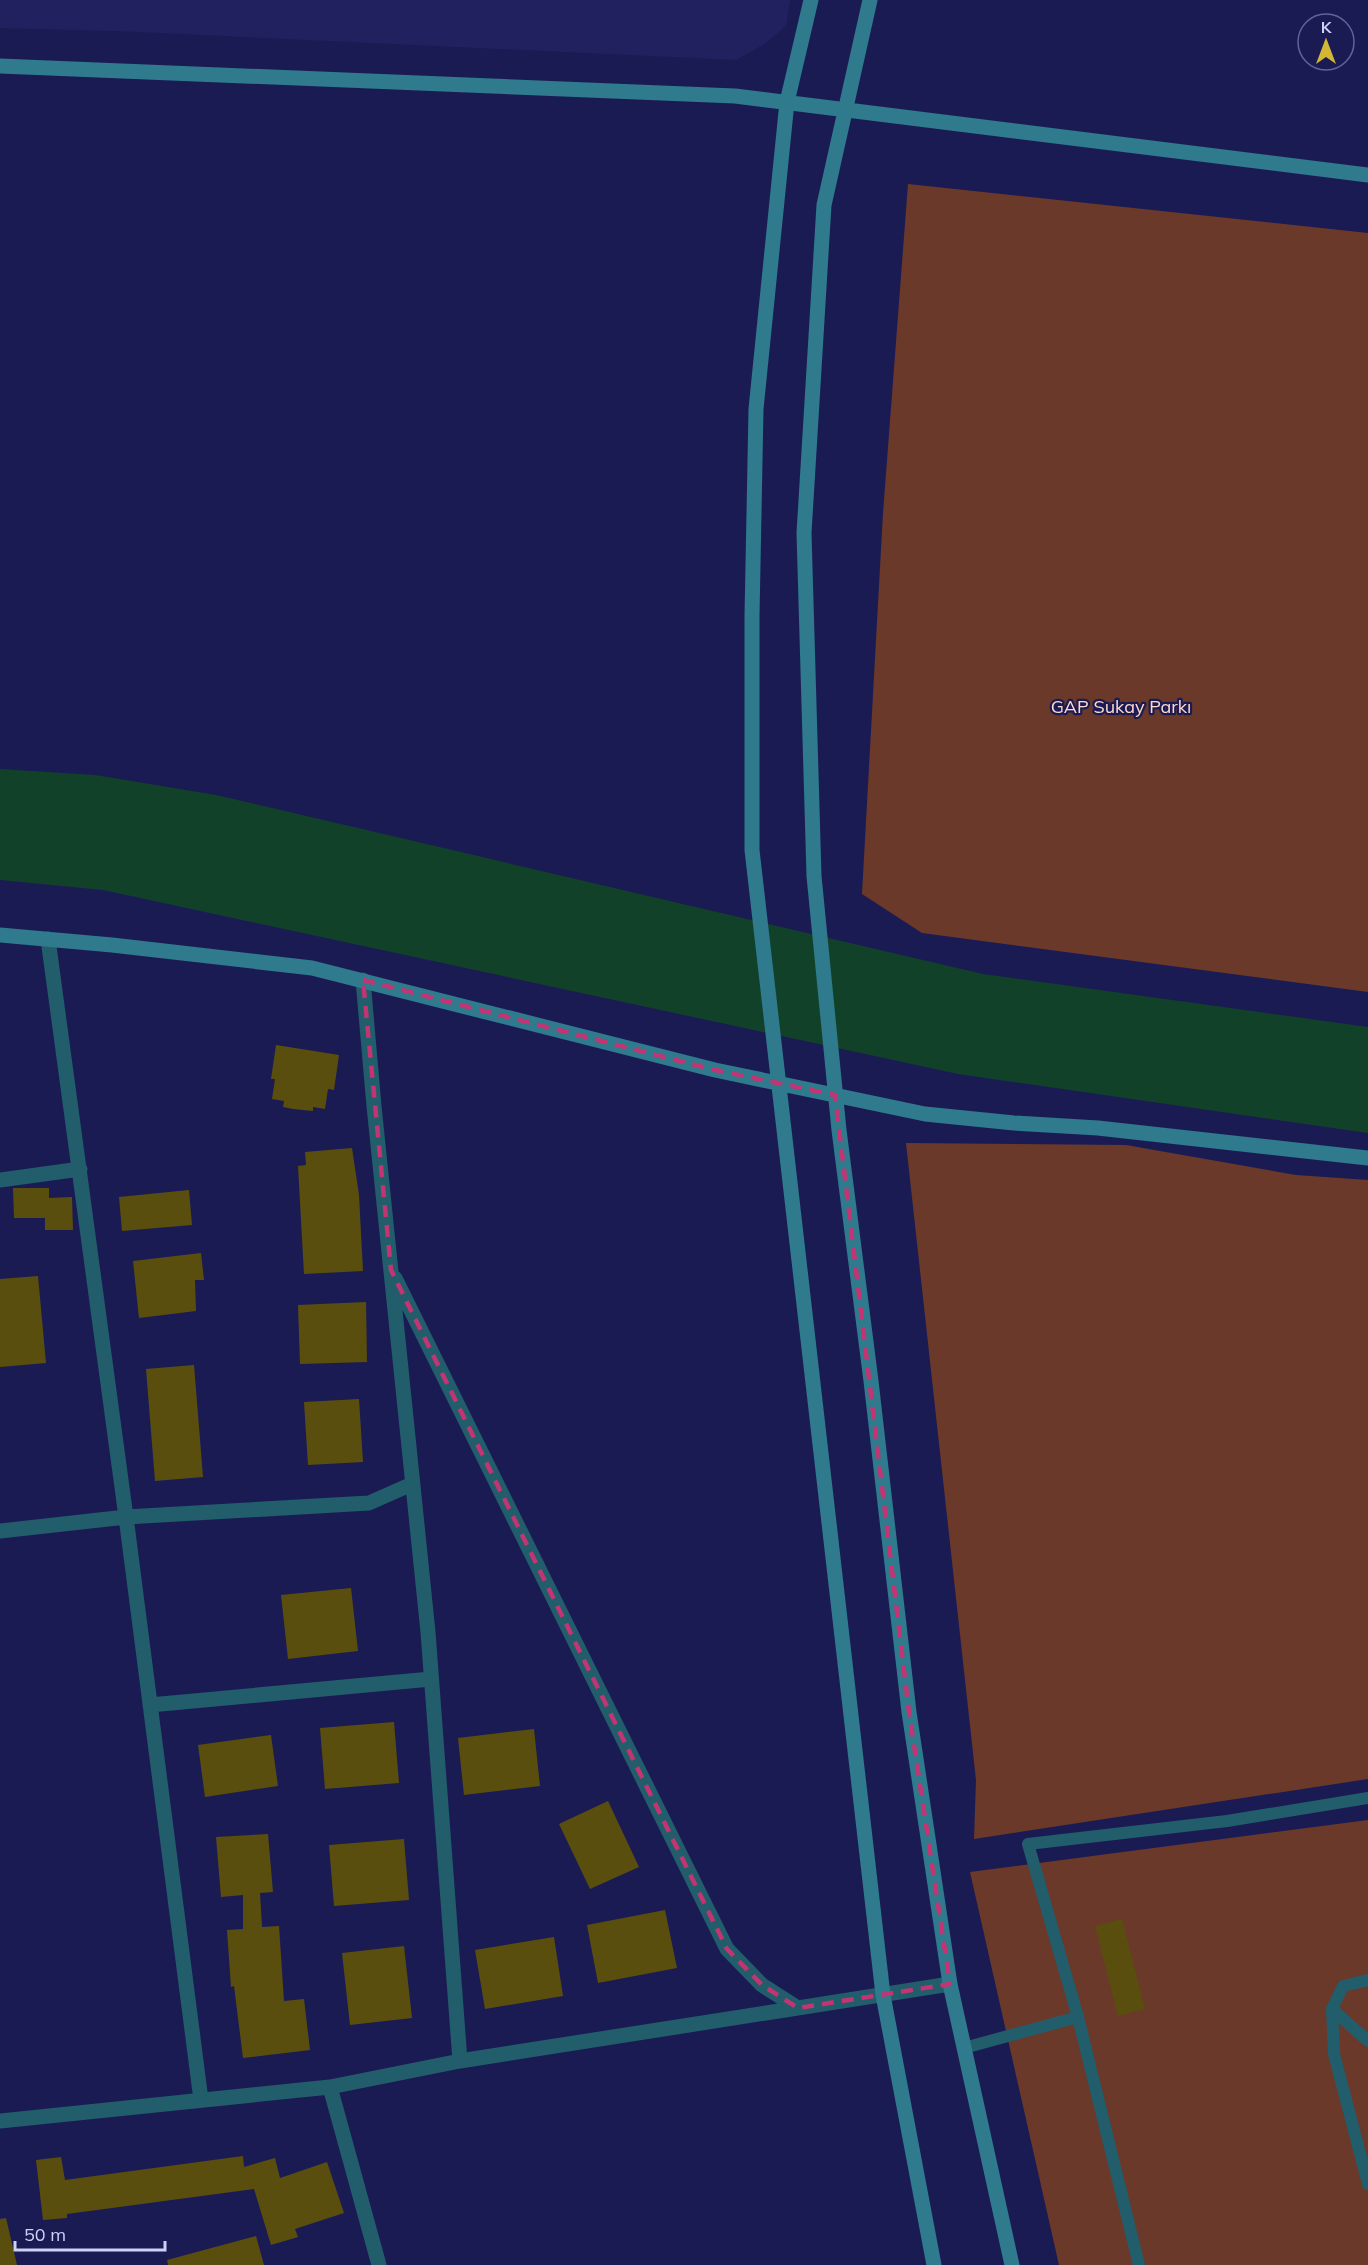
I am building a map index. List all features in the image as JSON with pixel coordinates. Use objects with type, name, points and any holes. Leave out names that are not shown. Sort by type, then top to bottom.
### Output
[{"type":"main road","points":[[811,0],[787,102],[756,409],[752,616],[752,850],[884,1995],[934,2265]]},
{"type":"main road","points":[[870,0],[824,205],[804,533],[814,876],[839,1130],[870,1370],[909,1712],[950,1984],[1012,2265]]},
{"type":"main road","points":[[0,66],[723,96],[787,102],[1368,175]]},
{"type":"main road","points":[[0,935],[112,945],[312,968],[715,1071],[925,1114],[1098,1128],[1368,1158]]},
{"type":"street","points":[[48,939],[126,1517],[201,2100]]},
{"type":"street","points":[[363,980],[431,1679],[460,2061]]},
{"type":"street","points":[[0,1180],[80,1169]]},
{"type":"street","points":[[391,1270],[727,1949],[762,1985],[798,2008]]},
{"type":"street","points":[[0,1531],[126,1517],[369,1503],[412,1484]]},
{"type":"street","points":[[150,1705],[431,1679]]},
{"type":"street","points":[[0,2121],[330,2087],[460,2061],[950,1984]]},
{"type":"street","points":[[330,2087],[379,2265]]},
{"type":"lane","points":[[1139,2265],[1078,2017],[1028,1844],[1227,1821],[1368,1798]]},
{"type":"lane","points":[[1368,1980],[1343,1986],[1332,2009],[1334,2054],[1368,2184]]},
{"type":"lane","points":[[1332,2009],[1368,2041]]},
{"type":"lane","points":[[964,2048],[1078,2017]]},
{"type":"highlighted area","points":[[363,980],[715,1070],[835,1095],[909,1712],[950,1984],[798,2008],[762,1985],[727,1949],[391,1270]]},
{"type":"shaded area","points":[[0,0],[790,0],[786,26],[766,43],[736,60],[117,31],[0,28]]},
{"type":"shaded area","points":[[0,769],[95,775],[216,795],[983,974],[1368,1027],[1368,1133],[958,1074],[103,890],[0,880]]},
{"type":"green space","name":"GAP Sukay Parkı","points":[[908,184],[1368,233],[1368,992],[922,933],[862,894],[883,513]]},
{"type":"green space","points":[[906,1143],[1126,1145],[1296,1175],[1368,1180],[1368,1779],[974,1839],[976,1780]]},
{"type":"green space","points":[[1368,1820],[1368,2265],[1059,2265],[970,1872]]},
{"type":"building","points":[[276,1045],[339,1055],[334,1090],[328,1089],[325,1109],[313,1107],[313,1111],[293,1109],[283,1107],[284,1101],[272,1099],[275,1079],[271,1079]]},
{"type":"building","points":[[352,1148],[359,1195],[363,1271],[304,1274],[298,1166],[306,1165],[305,1152]]},
{"type":"building","points":[[13,1188],[49,1188],[49,1198],[72,1197],[73,1230],[45,1230],[45,1218],[14,1218]]},
{"type":"building","points":[[189,1190],[192,1225],[122,1231],[119,1197]]},
{"type":"building","points":[[201,1253],[204,1280],[195,1280],[196,1311],[139,1318],[133,1261]]},
{"type":"building","points":[[38,1276],[46,1363],[0,1367],[0,1279]]},
{"type":"building","points":[[366,1302],[367,1362],[300,1364],[298,1305]]},
{"type":"building","points":[[194,1365],[203,1477],[155,1481],[146,1369]]},
{"type":"building","points":[[359,1399],[363,1462],[308,1465],[304,1402]]},
{"type":"building","points":[[351,1588],[358,1651],[288,1659],[281,1595]]},
{"type":"building","points":[[394,1722],[399,1783],[325,1789],[320,1728]]},
{"type":"building","points":[[534,1729],[540,1786],[464,1795],[458,1738]]},
{"type":"building","points":[[271,1735],[278,1786],[205,1797],[198,1745]]},
{"type":"building","points":[[608,1801],[639,1867],[590,1889],[559,1824]]},
{"type":"building","points":[[268,1834],[273,1892],[260,1893],[262,1927],[279,1926],[284,2001],[304,1999],[310,2050],[243,2058],[234,1986],[231,1987],[227,1930],[243,1929],[243,1895],[221,1897],[216,1837]]},
{"type":"building","points":[[404,1839],[409,1900],[334,1906],[329,1845]]},
{"type":"building","points":[[665,1910],[677,1968],[598,1983],[587,1925]]},
{"type":"building","points":[[1122,1919],[1145,2009],[1118,2016],[1095,1926]]},
{"type":"building","points":[[554,1937],[563,1996],[485,2009],[475,1950]]},
{"type":"building","points":[[404,1946],[412,2018],[350,2025],[342,1953]]},
{"type":"building","points":[[243,2156],[244,2167],[275,2158],[280,2178],[327,2162],[344,2213],[295,2229],[298,2237],[271,2245],[254,2189],[67,2214],[67,2218],[43,2220],[36,2160],[61,2157],[65,2180]]},
{"type":"building","points":[[6,2218],[17,2265],[0,2265],[0,2219]]},
{"type":"building","points":[[256,2236],[264,2265],[168,2265],[167,2260]]}]
